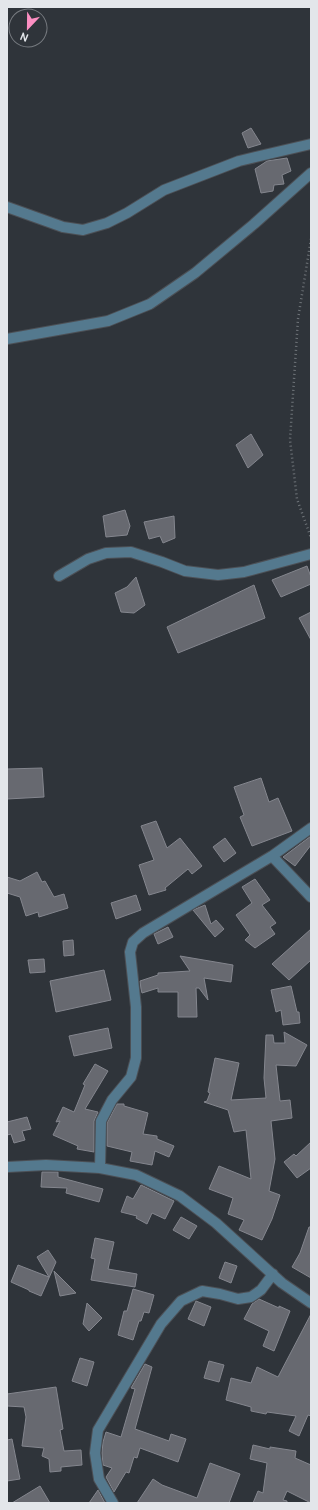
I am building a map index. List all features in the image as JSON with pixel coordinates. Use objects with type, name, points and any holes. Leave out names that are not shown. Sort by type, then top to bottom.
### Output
[{"type":"street","points":[[7,207],[63,227],[83,230],[107,223],[128,213],[164,190],[239,161],[311,144]]},
{"type":"street","points":[[7,339],[108,321],[150,304],[195,273],[254,224],[311,173]]},
{"type":"street","points":[[59,576],[88,559],[106,553],[131,552],[185,571],[218,575],[244,572],[311,554]]},
{"type":"street","points":[[100,1168],[101,1121],[112,1100],[131,1077],[136,1058],[136,1007],[130,952],[133,942],[143,933],[272,856],[311,828]]},
{"type":"street","points":[[272,856],[311,897]]},
{"type":"street","points":[[7,1167],[46,1165],[100,1168],[136,1176],[180,1196],[216,1224],[282,1283],[311,1303]]},
{"type":"street","points":[[113,1503],[99,1480],[95,1453],[98,1430],[161,1324],[181,1301],[202,1291],[238,1299],[251,1297],[261,1290],[273,1274]]},
{"type":"path","points":[[311,239],[298,319],[290,440],[297,499],[311,538]]},
{"type":"building","points":[[251,128],[261,144],[248,148],[242,133]]},
{"type":"building","points":[[287,158],[291,171],[282,175],[284,184],[274,185],[273,191],[261,193],[255,169],[267,161]]},
{"type":"building","points":[[251,434],[263,455],[248,468],[236,445]]},
{"type":"building","points":[[125,510],[130,526],[127,535],[106,537],[103,516]]},
{"type":"building","points":[[174,516],[175,538],[163,543],[160,536],[149,539],[144,522]]},
{"type":"building","points":[[307,566],[311,577],[311,584],[281,597],[272,580]]},
{"type":"building","points":[[136,577],[145,605],[134,613],[121,612],[115,593],[127,587]]},
{"type":"building","points":[[254,585],[265,618],[178,653],[167,627]]},
{"type":"building","points":[[311,612],[311,640],[299,618]]},
{"type":"building","points":[[42,768],[44,797],[7,799],[7,769]]},
{"type":"building","points":[[261,778],[269,802],[278,798],[292,831],[252,846],[240,817],[244,815],[234,787]]},
{"type":"building","points":[[156,821],[167,848],[180,838],[202,866],[192,874],[188,869],[165,888],[166,890],[149,895],[139,865],[154,860],[141,826]]},
{"type":"building","points":[[311,836],[311,845],[295,866],[283,857]]},
{"type":"building","points":[[225,838],[236,853],[224,862],[213,847]]},
{"type":"building","points":[[37,872],[42,882],[45,881],[54,897],[64,894],[68,908],[39,917],[38,912],[26,916],[20,897],[7,893],[7,877],[20,881]]},
{"type":"building","points":[[255,879],[270,900],[262,905],[276,923],[270,927],[275,934],[255,948],[245,940],[250,935],[236,915],[252,903],[242,887]]},
{"type":"building","points":[[136,895],[141,910],[116,919],[111,903]]},
{"type":"building","points":[[205,905],[211,924],[216,920],[224,929],[215,937],[193,910]]},
{"type":"building","points":[[168,927],[173,937],[158,944],[154,934]]},
{"type":"building","points":[[311,929],[311,960],[289,980],[272,964]]},
{"type":"building","points":[[73,940],[74,955],[64,956],[63,941]]},
{"type":"building","points":[[180,956],[233,965],[231,982],[204,978],[208,1000],[199,988],[196,988],[197,1017],[178,1017],[178,992],[158,992],[158,988],[142,993],[140,981],[158,975],[158,973],[190,971]]},
{"type":"building","points":[[44,959],[45,972],[30,973],[28,960]]},
{"type":"building","points":[[104,970],[111,1000],[56,1012],[50,981]]},
{"type":"building","points":[[291,986],[297,1012],[299,1012],[300,1023],[283,1025],[281,1010],[276,1012],[271,990]]},
{"type":"building","points":[[108,1028],[112,1048],[74,1056],[69,1036]]},
{"type":"building","points":[[284,1032],[307,1045],[296,1066],[276,1065],[280,1101],[290,1100],[292,1118],[271,1121],[275,1159],[269,1191],[280,1195],[272,1219],[262,1240],[239,1230],[244,1220],[228,1214],[233,1198],[209,1189],[219,1166],[251,1179],[246,1130],[234,1132],[228,1110],[204,1102],[207,1101],[210,1093],[208,1092],[215,1058],[239,1063],[231,1100],[266,1098],[264,1078],[266,1035],[273,1035],[274,1043],[285,1043]]},
{"type":"building","points":[[95,1064],[108,1071],[85,1109],[98,1112],[94,1121],[94,1152],[77,1149],[78,1146],[53,1135],[60,1121],[56,1122],[63,1107],[74,1112],[85,1085],[83,1084]]},
{"type":"building","points":[[117,1104],[124,1104],[124,1106],[148,1113],[143,1134],[157,1136],[157,1139],[174,1146],[169,1157],[155,1151],[152,1165],[130,1161],[132,1152],[107,1146],[107,1123]]},
{"type":"building","points":[[27,1117],[31,1129],[22,1131],[25,1140],[14,1143],[11,1134],[7,1135],[7,1122]]},
{"type":"building","points":[[311,1142],[311,1168],[297,1178],[284,1162],[294,1154],[296,1156]]},
{"type":"building","points":[[42,1172],[58,1172],[58,1177],[103,1189],[99,1202],[66,1193],[67,1188],[41,1187]]},
{"type":"building","points":[[141,1185],[174,1201],[165,1219],[152,1213],[147,1224],[136,1218],[137,1216],[121,1212],[127,1196],[133,1199]]},
{"type":"building","points":[[181,1217],[197,1226],[189,1239],[173,1230]]},
{"type":"building","points":[[309,1227],[311,1227],[311,1278],[292,1267],[300,1253]]},
{"type":"building","points":[[95,1238],[114,1242],[108,1269],[137,1274],[135,1287],[91,1280],[95,1259],[91,1258]]},
{"type":"building","points":[[48,1250],[56,1262],[41,1296],[11,1282],[18,1265],[49,1277],[37,1257]]},
{"type":"building","points":[[225,1262],[237,1266],[231,1283],[219,1278]]},
{"type":"building","points":[[54,1271],[76,1293],[60,1296]]},
{"type":"building","points":[[133,1289],[154,1295],[149,1313],[144,1312],[141,1321],[139,1321],[133,1340],[118,1335],[124,1311],[127,1311]]},
{"type":"building","points":[[259,1299],[290,1311],[274,1351],[263,1346],[269,1331],[244,1319],[252,1304]]},
{"type":"building","points":[[196,1301],[211,1307],[204,1326],[188,1319]]},
{"type":"building","points":[[87,1303],[102,1318],[89,1331],[83,1324]]},
{"type":"building","points":[[311,1314],[311,1416],[308,1415],[299,1436],[289,1431],[296,1416],[267,1412],[266,1414],[251,1411],[251,1407],[226,1400],[231,1378],[251,1383],[257,1367],[278,1377]]},
{"type":"building","points":[[80,1358],[94,1362],[87,1386],[72,1381]]},
{"type":"building","points":[[209,1361],[224,1365],[219,1382],[204,1378]]},
{"type":"building","points":[[145,1364],[152,1367],[135,1429],[169,1441],[171,1434],[186,1439],[178,1462],[140,1448],[137,1458],[134,1457],[129,1473],[126,1472],[114,1492],[106,1477],[112,1468],[103,1465],[103,1442],[106,1432],[121,1437],[135,1389],[131,1388]]},
{"type":"building","points":[[56,1387],[63,1429],[60,1430],[64,1451],[81,1450],[82,1465],[61,1467],[61,1471],[50,1472],[49,1459],[42,1456],[44,1448],[22,1446],[26,1417],[24,1407],[7,1406],[7,1394]]},
{"type":"building","points":[[12,1439],[20,1479],[7,1481],[7,1440]]},
{"type":"building","points":[[253,1445],[270,1449],[270,1447],[296,1451],[295,1458],[311,1465],[311,1503],[287,1491],[283,1500],[287,1501],[287,1503],[253,1503],[258,1491],[263,1493],[267,1463],[250,1459]]},
{"type":"building","points":[[210,1463],[240,1474],[229,1503],[137,1503],[153,1479],[162,1485],[197,1498]]},
{"type":"building","points":[[40,1486],[50,1503],[12,1503]]},
{"type":"building","points":[[98,1490],[105,1503],[89,1503]]}]
